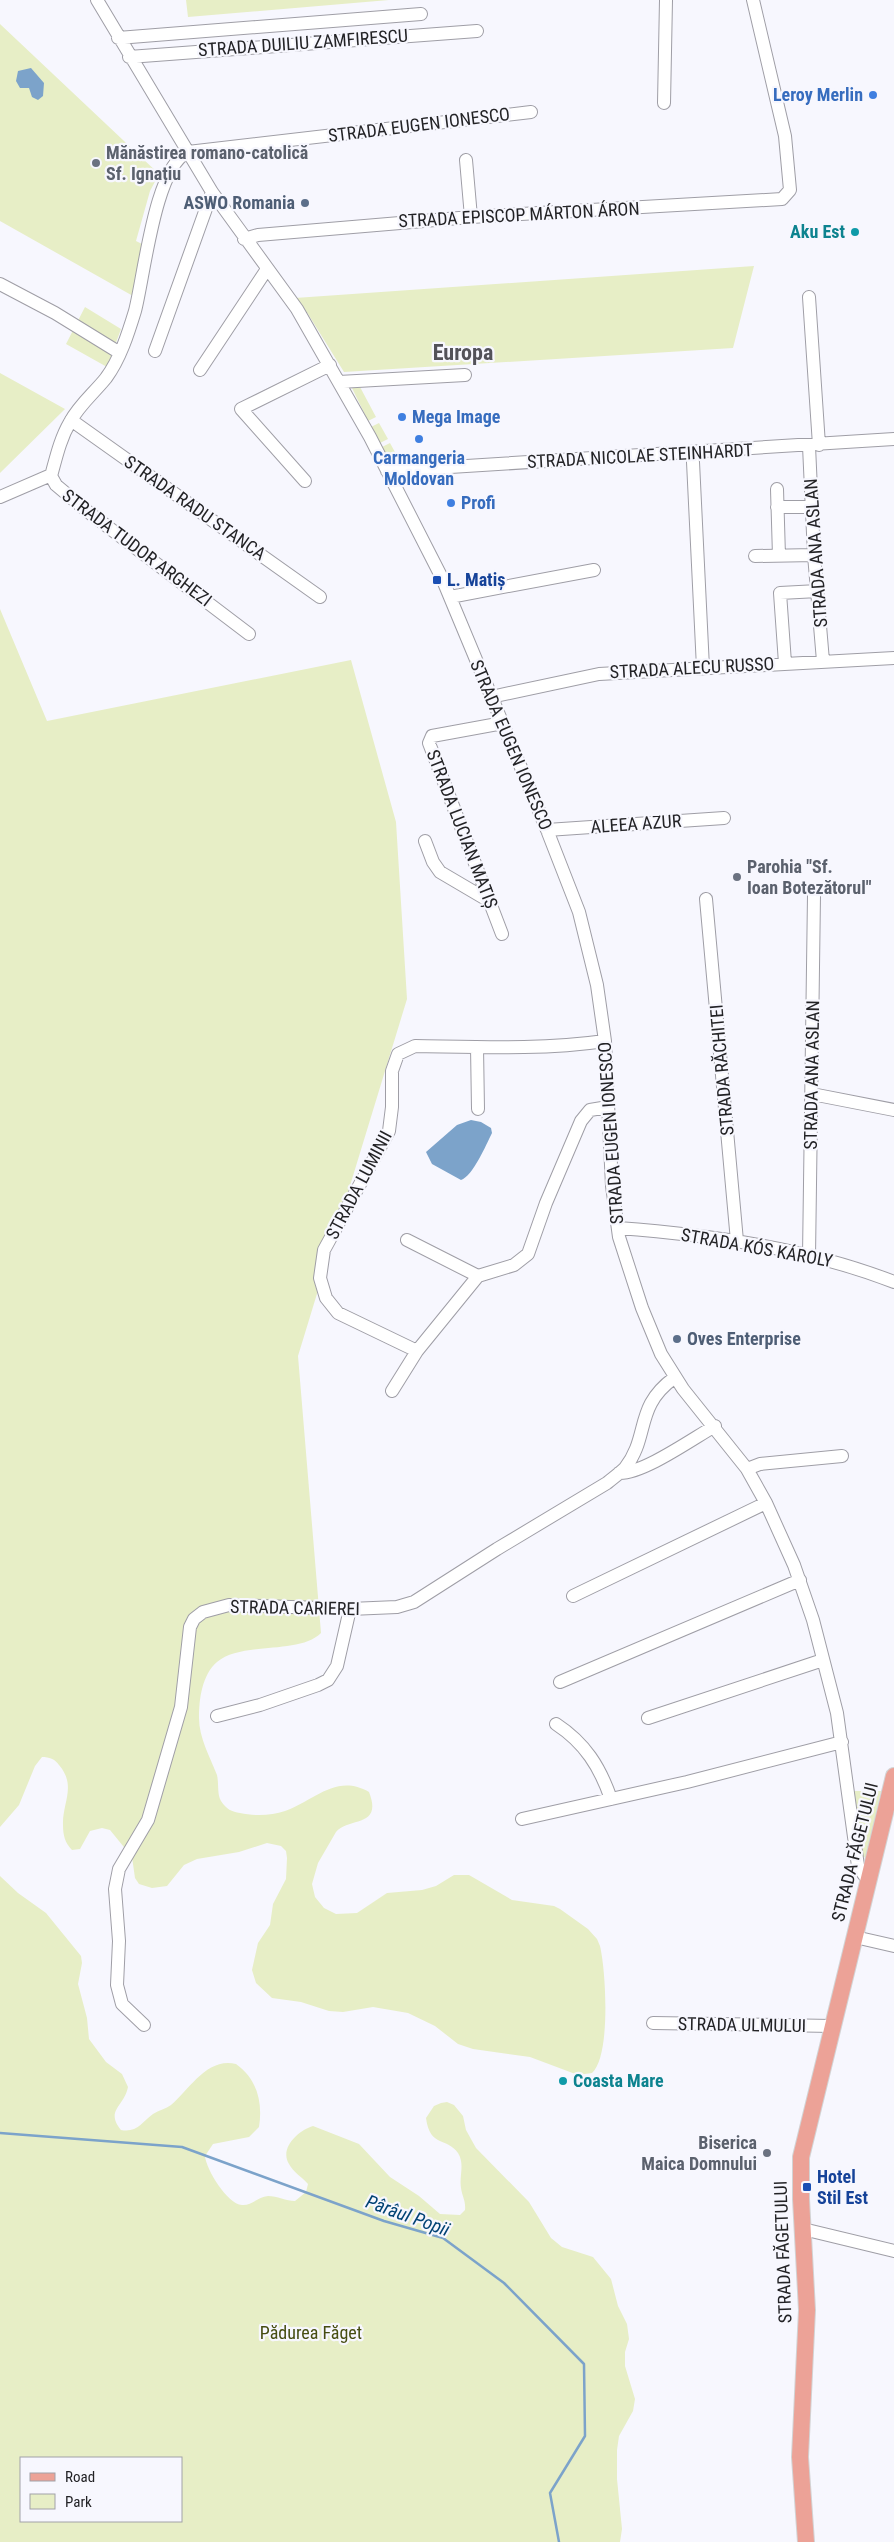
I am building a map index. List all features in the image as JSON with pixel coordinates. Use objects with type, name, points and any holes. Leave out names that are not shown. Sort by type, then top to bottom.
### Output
[{"type":"main road","name":"STRADA FĂGETULUI","points":[[806,2542],[800,2457],[807,2310],[802,2229],[801,2157],[894,1776]]},
{"type":"street","name":"STRADA EUGEN IONESCO","points":[[97,0],[129,57],[212,192],[296,309],[330,365],[387,471],[450,597],[547,830],[579,912],[592,963],[605,1042],[612,1186],[618,1228],[650,1328],[674,1378],[715,1426],[747,1470],[766,1503],[800,1580],[842,1742],[858,1866],[864,1875],[870,1877]]},
{"type":"street","points":[[664,103],[666,0]]},
{"type":"street","name":"STRADA EPISCOP MÁRTON ÁRON","points":[[244,239],[258,235],[471,216],[776,200],[787,196],[790,190],[785,136],[753,0]]},
{"type":"street","points":[[118,38],[421,14]]},
{"type":"street","name":"STRADA DUILIU ZAMFIRESCU","points":[[129,57],[477,31]]},
{"type":"street","name":"STRADA EUGEN IONESCO","points":[[188,152],[531,112]]},
{"type":"street","name":"STRADA TUDOR ARGHEZI","points":[[188,152],[178,159],[159,197],[134,312],[120,353],[105,379],[71,420],[59,447],[51,476],[56,485],[86,511],[249,634]]},
{"type":"street","points":[[466,160],[471,216]]},
{"type":"street","points":[[155,351],[212,192]]},
{"type":"street","points":[[200,370],[267,269]]},
{"type":"street","points":[[0,284],[54,313],[120,353]]},
{"type":"street","name":"STRADA ANA ASLAN","points":[[809,297],[814,445],[811,507],[823,661]]},
{"type":"street","points":[[305,481],[241,409],[330,365]]},
{"type":"street","points":[[339,382],[465,375]]},
{"type":"street","name":"STRADA RADU STANCA","points":[[71,420],[320,597]]},
{"type":"street","name":"STRADA NICOLAE STEINHARDT","points":[[387,471],[894,439]]},
{"type":"street","points":[[694,462],[703,668]]},
{"type":"street","points":[[0,497],[51,476]]},
{"type":"street","points":[[777,489],[779,556]]},
{"type":"street","points":[[777,507],[811,507]]},
{"type":"street","points":[[755,556],[814,554]]},
{"type":"street","points":[[450,597],[594,570]]},
{"type":"street","points":[[785,663],[780,593],[818,591]]},
{"type":"street","name":"STRADA ALECU RUSSO","points":[[491,697],[599,674],[894,658]]},
{"type":"street","name":"STRADA LUCIAN MATIȘ","points":[[502,723],[429,739],[502,934]]},
{"type":"street","name":"ALEEA AZUR","points":[[547,830],[724,818]]},
{"type":"street","points":[[425,841],[433,862],[440,872],[491,902]]},
{"type":"street","name":"STRADA ANA ASLAN","points":[[809,1256],[814,895]]},
{"type":"street","name":"STRADA RĂCHITEI","points":[[706,899],[737,1241]]},
{"type":"street","name":"STRADA LUMINII","points":[[417,1351],[334,1310],[320,1284],[322,1257],[389,1131],[392,1107],[392,1071],[395,1057],[403,1050],[415,1046],[560,1048],[605,1042]]},
{"type":"street","points":[[477,1047],[478,1109]]},
{"type":"street","points":[[812,1094],[894,1110]]},
{"type":"street","points":[[392,1391],[417,1351],[478,1276],[514,1265],[528,1254],[546,1203],[581,1121],[590,1110],[608,1107]]},
{"type":"street","name":"STRADA KÓS KÁROLY","points":[[618,1228],[737,1241],[853,1266],[894,1282]]},
{"type":"street","points":[[407,1240],[478,1276]]},
{"type":"street","name":"STRADA CARIEREI","points":[[144,2026],[122,2004],[117,1985],[119,1941],[115,1889],[120,1869],[148,1820],[181,1707],[190,1627],[203,1612],[229,1605],[350,1610],[397,1607],[414,1602],[497,1549],[600,1488],[625,1468],[635,1450],[652,1400],[674,1378]]},
{"type":"street","points":[[619,1473],[630,1473],[715,1426]]},
{"type":"street","points":[[747,1470],[760,1464],[842,1456]]},
{"type":"street","points":[[572,1596],[766,1503]]},
{"type":"street","points":[[560,1682],[800,1580]]},
{"type":"street","points":[[217,1716],[260,1705],[328,1680],[337,1666],[350,1610]]},
{"type":"street","points":[[707,1692],[801,1664],[821,1661]]},
{"type":"street","points":[[648,1718],[821,1661]]},
{"type":"street","points":[[556,1724],[581,1743],[603,1776],[611,1800]]},
{"type":"street","points":[[522,1819],[611,1800],[842,1742]]},
{"type":"street","name":"STRADA FĂGETULUI","points":[[855,1937],[894,1946]]},
{"type":"street","name":"STRADA ULMULUI","points":[[653,2024],[832,2026]]},
{"type":"street","points":[[802,2229],[894,2251]]},
{"type":"green space","points":[[186,0],[389,0],[188,17]]},
{"type":"green space","points":[[0,24],[159,174],[150,191],[136,241],[144,245],[133,296],[0,221]]},
{"type":"green space","points":[[754,266],[733,348],[344,372],[308,314],[295,298]]},
{"type":"green space","points":[[85,307],[121,329],[107,367],[66,344]]},
{"type":"green space","points":[[0,373],[65,409],[0,473]]},
{"type":"green space","points":[[360,387],[376,417],[368,421],[352,388]]},
{"type":"green space","points":[[379,423],[388,439],[380,443],[371,427]]},
{"type":"green space","points":[[390,443],[396,454],[387,458],[382,447]]},
{"type":"green space","points":[[0,609],[47,721],[351,660],[396,822],[407,999],[298,1356],[321,1633],[311,1640],[299,1644],[241,1652],[217,1662],[212,1667],[202,1688],[199,1725],[205,1747],[217,1775],[221,1801],[225,1806],[237,1813],[268,1815],[280,1813],[336,1787],[357,1787],[369,1792],[372,1811],[368,1817],[342,1827],[336,1832],[318,1863],[312,1884],[315,1897],[324,1908],[336,1914],[357,1913],[387,1893],[422,1890],[436,1886],[454,1875],[469,1875],[512,1900],[554,1906],[588,1929],[597,1939],[600,1946],[605,1993],[602,2050],[598,2064],[592,2073],[578,2075],[530,2057],[473,2049],[458,2044],[435,2026],[408,2013],[373,2007],[343,2012],[329,2011],[301,2002],[272,1998],[256,1983],[252,1970],[258,1943],[270,1925],[273,1904],[286,1879],[286,1851],[281,1846],[267,1843],[239,1852],[197,1859],[184,1865],[167,1886],[152,1888],[139,1884],[135,1878],[132,1857],[110,1830],[102,1828],[90,1831],[80,1849],[72,1850],[68,1845],[63,1829],[68,1787],[67,1780],[57,1763],[45,1757],[42,1757],[35,1766],[19,1805],[0,1827]]},
{"type":"green space","points":[[853,1791],[881,1791],[866,1858],[859,1855]]},
{"type":"green space","name":"Pădurea Făget","points":[[0,1876],[18,1893],[46,1913],[81,1956],[82,1963],[78,1984],[87,2018],[89,2039],[106,2062],[122,2074],[128,2087],[115,2113],[115,2118],[121,2130],[127,2131],[139,2126],[153,2114],[169,2106],[200,2076],[216,2065],[236,2064],[249,2077],[254,2084],[259,2100],[259,2127],[249,2137],[213,2144],[205,2156],[209,2169],[218,2185],[236,2203],[245,2205],[268,2196],[295,2201],[306,2192],[308,2184],[291,2167],[287,2158],[287,2152],[292,2140],[302,2131],[313,2126],[359,2144],[390,2177],[419,2196],[440,2214],[460,2215],[465,2210],[465,2207],[461,2188],[460,2157],[454,2148],[439,2141],[431,2134],[426,2118],[434,2106],[447,2102],[454,2105],[463,2116],[466,2130],[476,2148],[529,2202],[551,2238],[562,2247],[593,2257],[611,2279],[618,2306],[627,2324],[629,2339],[625,2352],[625,2366],[635,2399],[633,2411],[619,2436],[617,2450],[617,2479],[622,2529],[620,2542],[0,2542]]},
{"type":"water","points":[[31,68],[44,83],[43,96],[38,100],[32,97],[29,88],[20,88],[16,81],[18,71]]},
{"type":"water","points":[[471,1120],[481,1122],[491,1128],[492,1133],[474,1167],[461,1180],[432,1164],[426,1152],[457,1125]]},
{"type":"waterway","name":"Pârâul Popii","points":[[0,2133],[182,2147],[384,2221],[443,2238],[504,2283],[584,2364],[585,2436],[550,2493],[559,2542]]},
{"type":"place","name":"Leroy Merlin","points":[[873,95]]},
{"type":"place","name":"Mănăstirea romano-catolică Sf. Ignațiu","points":[[96,163]]},
{"type":"place","name":"ASWO Romania","points":[[305,203]]},
{"type":"place","name":"Aku Est","points":[[855,232]]},
{"type":"place","name":"Mega Image","points":[[402,417]]},
{"type":"place","name":"Carmangeria Moldovan","points":[[419,439]]},
{"type":"place","name":"Profi","points":[[451,503]]},
{"type":"place","name":"L. Matiș","points":[[437,580]]},
{"type":"place","name":"Parohia \"Sf. Ioan Botezătorul\"","points":[[737,877]]},
{"type":"place","name":"Oves Enterprise","points":[[677,1339]]},
{"type":"place","name":"Coasta Mare","points":[[563,2081]]},
{"type":"place","name":"Biserica Maica Domnului","points":[[767,2153]]},
{"type":"place","name":"Hotel Stil Est","points":[[807,2187]]},
{"type":"district","name":"Europa","points":[[463,352]]}]
